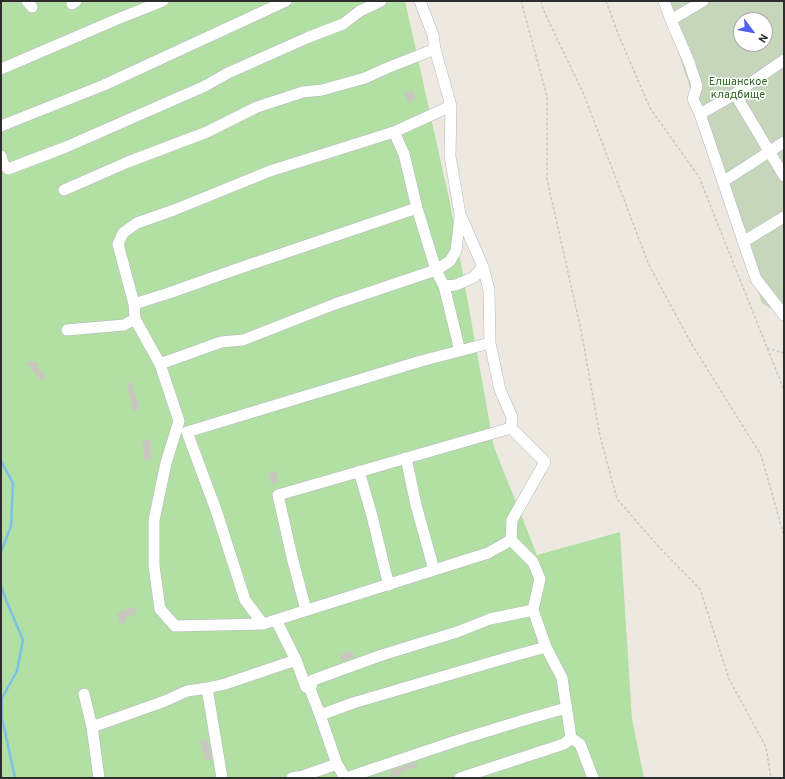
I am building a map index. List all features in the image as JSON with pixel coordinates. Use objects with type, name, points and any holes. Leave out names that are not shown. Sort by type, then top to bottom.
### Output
[{"type":"lane","points":[[2,67],[163,1]]},
{"type":"lane","points":[[1,126],[104,86],[286,1]]},
{"type":"lane","points":[[2,161],[8,169],[66,147],[205,86],[234,70],[309,37],[343,24],[360,11],[381,1]]},
{"type":"lane","points":[[420,1],[433,35],[451,106],[450,156],[460,215],[483,267],[489,290],[490,343],[500,390],[512,417],[511,428]]},
{"type":"lane","points":[[664,1],[689,62],[697,86],[693,99],[700,114],[724,181],[756,279],[784,315]]},
{"type":"lane","points":[[671,20],[703,1]]},
{"type":"lane","points":[[64,190],[128,162],[207,132],[257,108],[303,92],[322,90],[365,78],[386,68],[436,49]]},
{"type":"lane","points":[[700,114],[735,94],[784,60]]},
{"type":"lane","points":[[735,94],[784,176]]},
{"type":"lane","points":[[263,624],[245,600],[216,510],[182,430],[160,364],[135,319],[134,304],[118,244],[123,233],[137,223],[174,210],[270,171],[394,132],[451,106]]},
{"type":"lane","points":[[394,132],[404,154],[417,208],[436,270],[444,286],[460,351]]},
{"type":"lane","points":[[724,181],[784,142]]},
{"type":"lane","points":[[134,304],[417,208]]},
{"type":"lane","points":[[160,364],[221,342],[243,340],[335,304],[436,270],[450,261],[456,251],[460,215]]},
{"type":"lane","points":[[743,242],[784,217]]},
{"type":"lane","points":[[444,286],[456,285],[474,277],[483,267]]},
{"type":"lane","points":[[67,330],[124,325],[135,319]]},
{"type":"lane","points":[[490,343],[421,361],[182,430],[166,463],[154,520],[154,566],[160,609],[175,626],[263,624],[488,553],[511,540]]},
{"type":"lane","points":[[306,610],[292,558],[278,495],[511,428]]},
{"type":"lane","points":[[511,428],[545,462],[512,520],[511,540],[533,562],[540,579],[533,610],[546,647],[562,678],[571,738],[580,744],[593,778]]},
{"type":"lane","points":[[406,458],[416,505],[434,570]]},
{"type":"lane","points":[[359,471],[389,585]]},
{"type":"lane","points":[[310,689],[313,680],[375,658],[490,620],[533,610]]},
{"type":"lane","points":[[276,620],[296,660],[306,687],[310,689],[337,764],[345,778],[462,739],[566,708]]},
{"type":"lane","points":[[320,715],[368,698],[546,647]]},
{"type":"lane","points":[[92,727],[165,701],[187,691],[225,684],[296,660]]},
{"type":"lane","points":[[207,688],[222,778]]},
{"type":"lane","points":[[84,694],[92,727],[100,778]]},
{"type":"lane","points":[[460,778],[564,744],[571,738]]},
{"type":"lane","points":[[299,777],[337,764]]},
{"type":"path","points":[[521,1],[547,96],[547,178],[581,330],[600,436],[617,499],[660,548],[700,589],[729,679],[766,747],[771,778]]},
{"type":"path","points":[[541,1],[543,9],[584,95],[649,265],[691,343],[761,455],[784,536]]},
{"type":"path","points":[[606,1],[619,36],[650,108],[699,177],[784,390]]},
{"type":"path","points":[[768,348],[784,353]]},
{"type":"green space","points":[[1,1],[405,1],[450,203],[494,447],[537,555],[620,532],[632,719],[644,778],[1,778]]},
{"type":"green space","name":"Елшанское кладбище","points":[[661,1],[784,1],[784,317],[762,303]]},
{"type":"building","points":[[413,90],[416,99],[408,102],[404,93]]},
{"type":"building","points":[[30,361],[32,363],[35,361],[39,365],[36,367],[46,376],[42,381],[27,364]]},
{"type":"building","points":[[131,382],[140,409],[133,411],[127,383]]},
{"type":"building","points":[[150,439],[151,460],[144,460],[142,441]]},
{"type":"building","points":[[275,471],[279,482],[272,484],[268,473]]},
{"type":"building","points":[[135,606],[137,613],[125,618],[126,622],[120,624],[117,613]]},
{"type":"building","points":[[352,651],[354,658],[342,661],[340,655]]},
{"type":"building","points":[[208,739],[212,759],[205,760],[200,741]]},
{"type":"building","points":[[416,762],[417,767],[400,772],[401,775],[392,778],[390,771]]},
{"type":"waterway","points":[[1,461],[13,483],[11,526],[1,552]]},
{"type":"waterway","points":[[1,585],[23,640],[17,671],[2,698],[2,718],[15,778]]}]
